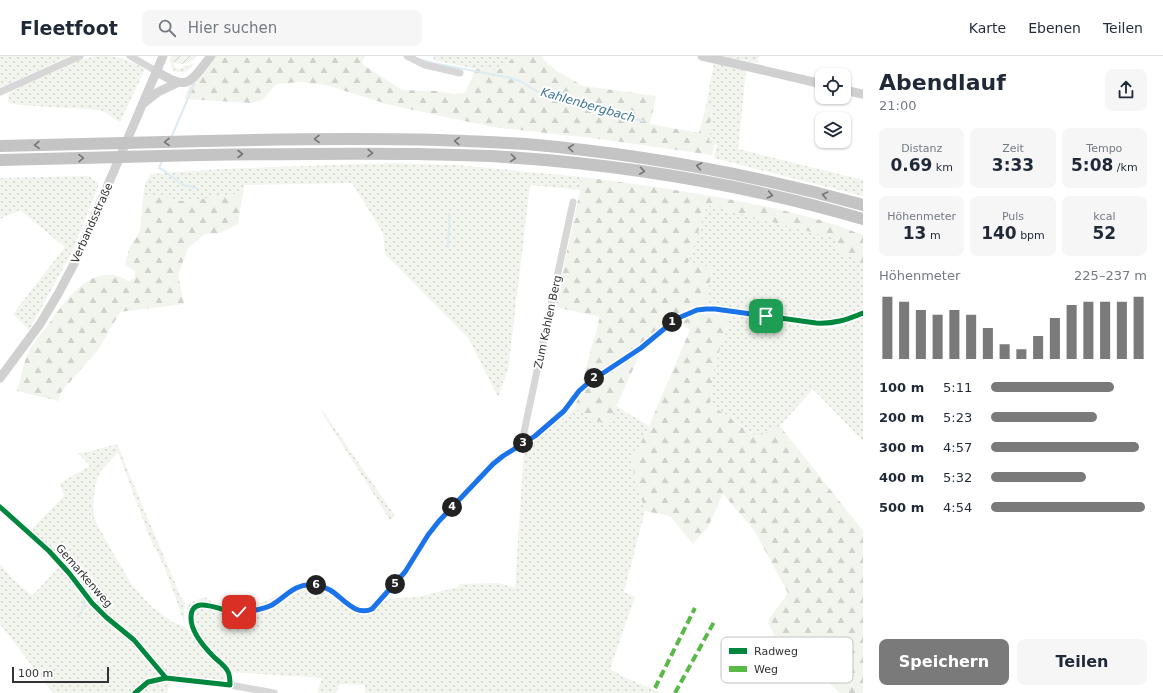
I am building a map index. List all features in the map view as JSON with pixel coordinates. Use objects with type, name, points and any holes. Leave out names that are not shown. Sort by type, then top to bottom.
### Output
[{"type":"highway","points":[[0,146],[349,139],[410,139],[524,144],[626,154],[738,174],[863,205]]},
{"type":"highway","points":[[0,160],[365,153],[474,155],[601,165],[707,182],[813,204],[863,219]]},
{"type":"main road","name":"Verbandsstraße","points":[[0,378],[40,324],[58,294],[92,224],[163,56]]},
{"type":"main road","points":[[143,103],[158,92],[177,83],[190,80],[211,56]]},
{"type":"main road","points":[[702,56],[815,82]]},
{"type":"main road","points":[[156,71],[177,83]]},
{"type":"main road","points":[[851,91],[863,94]]},
{"type":"street","points":[[0,92],[80,56]]},
{"type":"street","points":[[130,56],[156,71]]},
{"type":"street","points":[[407,56],[425,65],[460,73]]},
{"type":"street","name":"Zum Kahlen Berg","points":[[525,442],[524,432],[573,202]]},
{"type":"street","points":[[230,684],[227,670],[206,647],[193,628],[191,618],[195,608],[205,605],[231,611],[248,612],[258,610],[273,604],[302,585],[309,584],[324,587],[356,609],[361,611],[368,610],[382,598],[405,572],[428,535],[439,521],[493,464],[535,436],[564,411],[579,391],[588,383],[641,348],[676,319],[697,310],[715,309],[816,324],[836,323],[863,313]]},
{"type":"street","name":"Gemarkenweg","points":[[0,507],[49,551],[69,573],[92,603],[106,617],[134,640],[166,678]]},
{"type":"street","points":[[135,693],[148,682],[166,678],[230,684],[240,690],[274,693]]},
{"type":"green space","points":[[0,56],[69,56],[0,88]]},
{"type":"green space","points":[[97,56],[122,58],[145,69],[120,122],[101,110],[8,103],[9,92],[82,59]]},
{"type":"green space","points":[[171,56],[197,56],[188,63],[177,64],[170,61]]},
{"type":"green space","points":[[216,56],[365,56],[362,62],[365,66],[402,90],[436,91],[454,94],[465,93],[476,69],[493,70],[504,68],[514,56],[542,56],[545,61],[557,71],[583,86],[656,96],[650,124],[699,133],[706,106],[712,106],[709,142],[715,143],[712,155],[600,139],[493,127],[390,105],[326,85],[300,82],[277,84],[262,100],[252,103],[184,99],[190,85],[196,81]]},
{"type":"green space","points":[[434,56],[514,56],[504,68],[493,70],[476,69],[433,60]]},
{"type":"green space","points":[[721,56],[759,56],[757,63]]},
{"type":"green space","points":[[170,61],[178,69],[195,63],[188,70],[180,72],[173,70]]},
{"type":"green space","points":[[714,63],[746,71],[738,149],[863,180],[863,196],[714,158],[717,144],[709,142],[712,107],[706,106]]},
{"type":"green space","points":[[392,163],[456,165],[583,177],[580,190],[530,185],[508,370],[498,397],[469,339],[385,254],[383,233],[352,183],[245,185],[243,193],[196,200],[178,201],[164,197],[143,198],[145,184],[151,174],[221,169]]},
{"type":"green space","points":[[89,176],[99,184],[72,252],[29,330],[13,314],[65,247],[20,210],[0,219],[0,178]]},
{"type":"green space","points":[[583,177],[750,203],[812,218],[863,235],[863,269],[858,260],[837,251],[838,239],[707,205],[688,263],[712,267],[708,295],[702,306],[703,312],[731,313],[714,368],[710,404],[757,437],[780,426],[863,531],[863,693],[840,693],[828,683],[853,683],[853,637],[775,637],[768,623],[769,619],[788,593],[754,530],[723,494],[708,527],[693,544],[670,516],[645,511],[631,462],[649,426],[690,330],[675,317],[645,343],[607,426],[575,408],[600,317],[555,307]]},
{"type":"green space","points":[[243,193],[238,224],[220,233],[205,234],[188,248],[178,275],[184,304],[120,312],[98,350],[61,392],[58,401],[17,391],[24,365],[32,347],[72,294],[92,278],[104,275],[116,276],[129,281],[135,278],[135,271],[125,265],[129,249],[140,231],[143,198],[164,197],[178,201],[196,200]]},
{"type":"green space","points":[[707,205],[838,239],[837,251],[858,260],[863,269],[863,309],[854,314],[829,321],[702,306],[708,295],[688,263]]},
{"type":"green space","points":[[731,313],[797,323],[798,325],[826,328],[845,325],[863,317],[863,441],[813,389],[780,426],[758,437],[710,404],[714,368]]},
{"type":"green space","points":[[616,406],[649,426],[631,462],[645,511],[624,592],[635,597],[610,669],[622,676],[661,693],[365,693],[365,685],[340,684],[336,693],[317,693],[322,678],[231,672],[200,638],[193,619],[198,607],[248,614],[305,587],[320,588],[355,612],[367,615],[386,599],[417,597],[459,587],[459,584],[499,583],[515,588],[524,449],[575,408],[607,426]]},
{"type":"green space","points":[[321,411],[325,414],[395,516],[390,520]]},
{"type":"green space","points":[[117,444],[181,597],[185,603],[184,622],[164,566],[149,536],[118,452],[100,472],[95,486],[93,506],[94,518],[132,585],[150,605],[171,621],[185,627],[222,667],[226,675],[224,683],[167,676],[110,618],[30,531],[64,496],[60,483],[90,466],[78,453]]},
{"type":"green space","points":[[0,564],[11,577],[32,596],[60,566],[172,680],[167,693],[53,693],[0,624]]},
{"type":"green space","points":[[299,581],[298,585],[268,604],[245,610],[199,604],[189,626],[187,604],[205,597],[219,604],[236,606],[255,604],[270,599]]},
{"type":"waterway","name":"Kahlenbergbach","points":[[422,60],[506,77],[520,81],[545,96],[570,100],[594,109],[609,111],[643,121]]},
{"type":"waterway","points":[[171,138],[194,84]]},
{"type":"waterway","points":[[162,161],[159,168],[183,185],[197,188]]},
{"type":"waterway","points":[[448,247],[449,214]]},
{"type":"waterway","points":[[78,617],[84,607],[83,596]]},
{"type":"marked path","points":[[655,688],[695,608]]},
{"type":"marked path","points":[[675,693],[714,622]]},
{"type":"cycle path","points":[[135,693],[148,682],[166,678],[230,685],[227,670],[210,653],[193,629],[191,618],[192,612],[195,607],[199,605],[225,610],[246,612],[253,611],[269,606],[297,588],[315,585],[330,591],[357,609],[364,611],[371,609],[405,572],[428,535],[439,521],[493,464],[535,436],[564,411],[579,391],[588,383],[641,348],[676,319],[697,310],[715,309],[816,323],[829,323],[851,318],[863,313]]},
{"type":"cycle path","points":[[0,507],[49,551],[69,573],[92,603],[106,617],[134,640],[166,678]]},
{"type":"route","points":[[239,612],[248,612],[265,608],[302,585],[309,584],[318,585],[330,590],[350,605],[361,611],[372,609],[405,572],[428,535],[439,521],[493,464],[535,436],[564,411],[579,391],[588,383],[641,348],[676,319],[697,310],[715,309],[766,316]]}]
